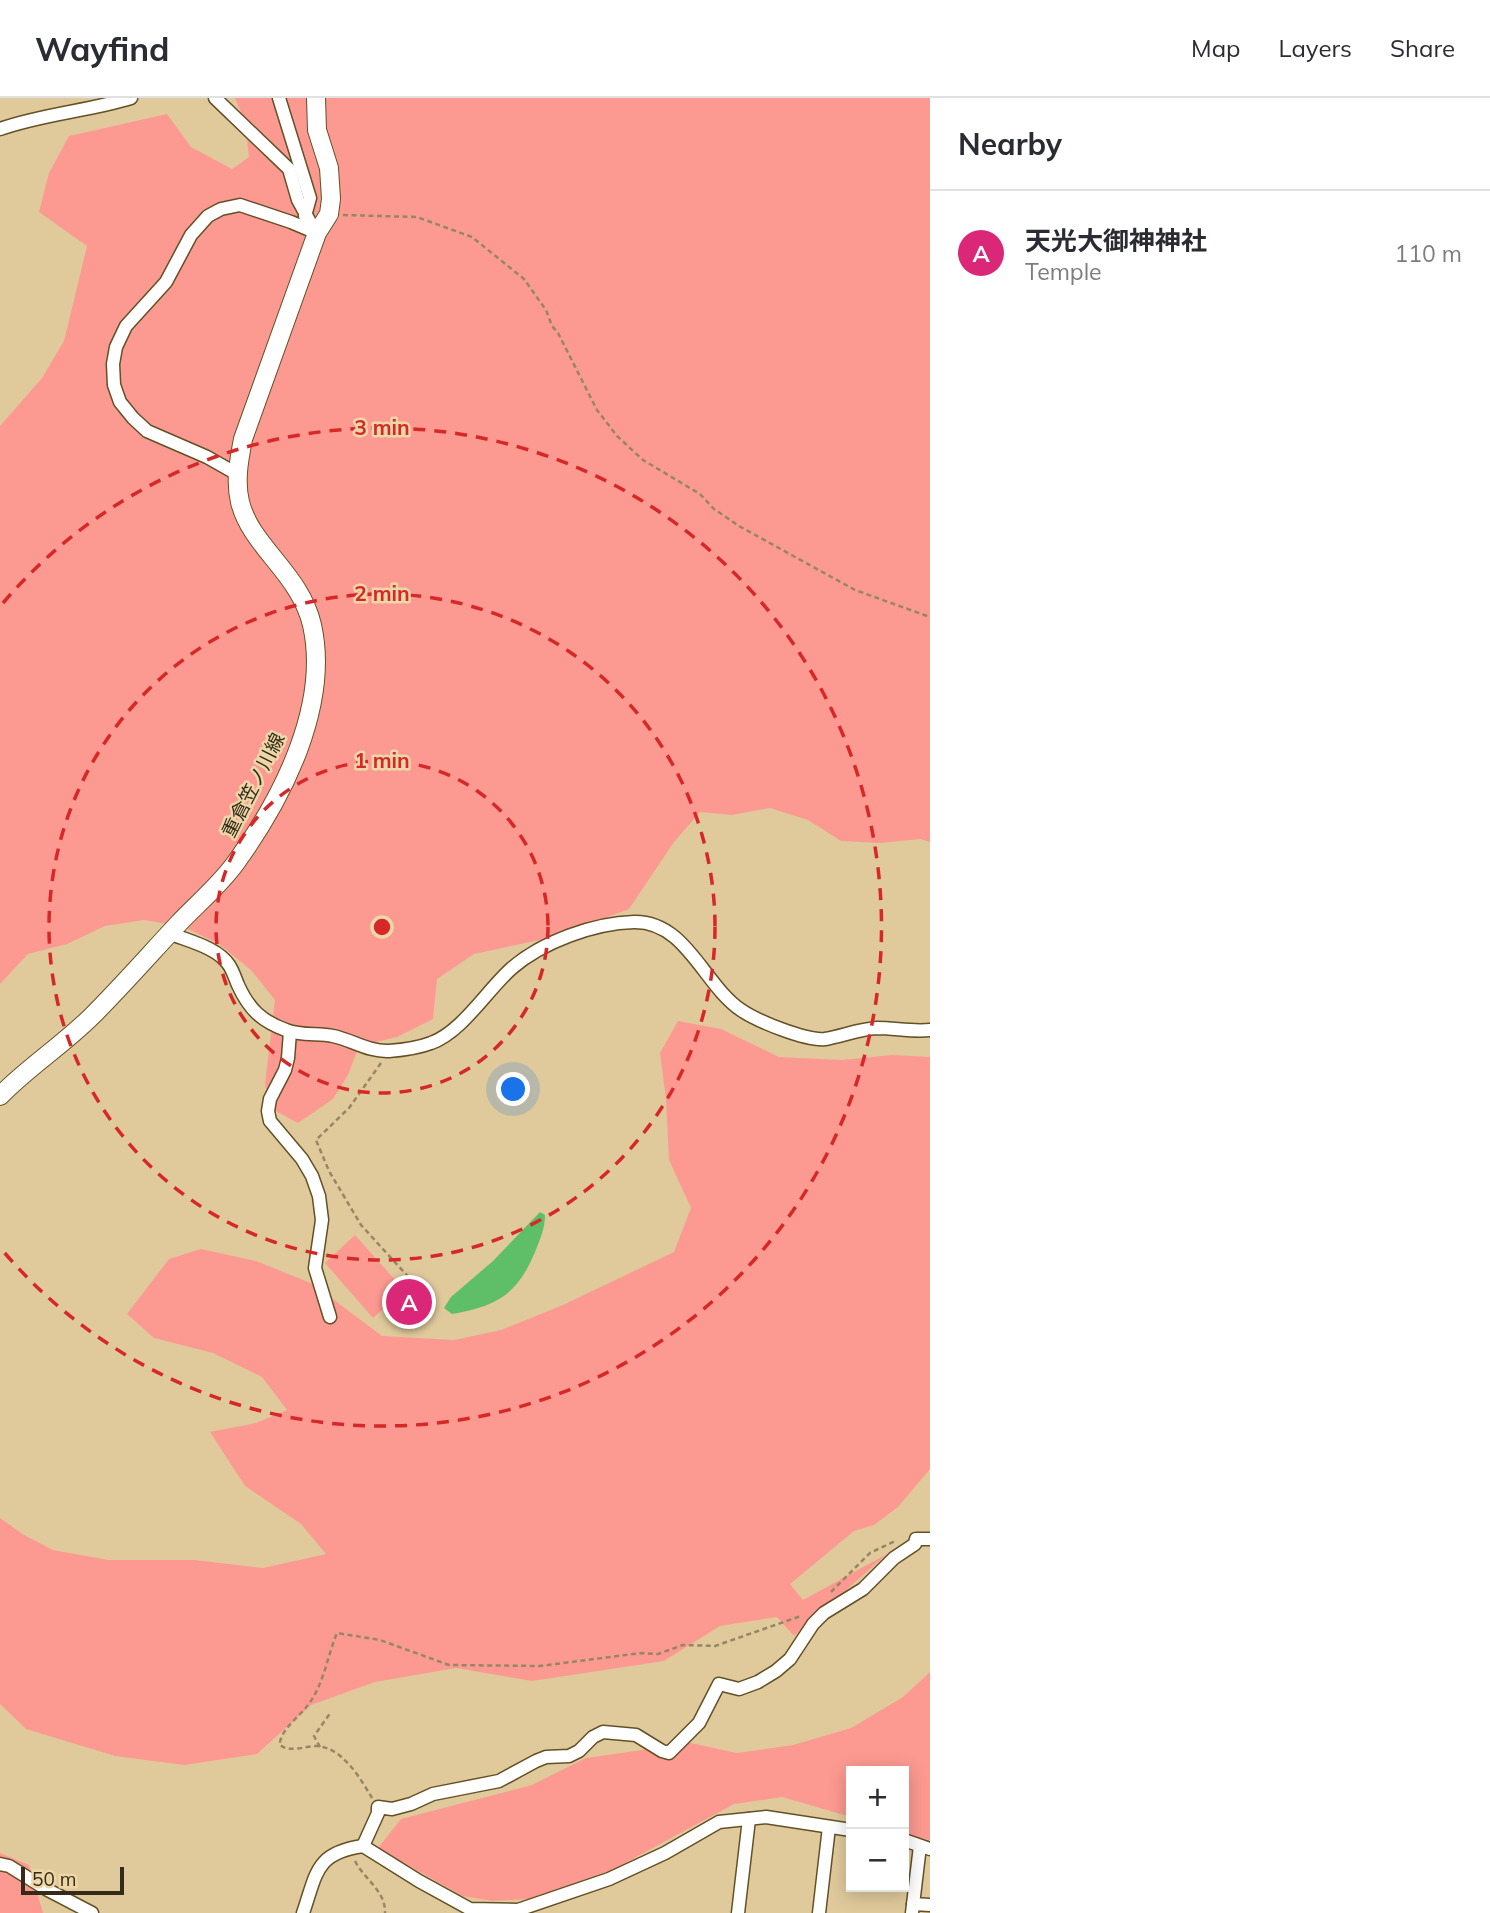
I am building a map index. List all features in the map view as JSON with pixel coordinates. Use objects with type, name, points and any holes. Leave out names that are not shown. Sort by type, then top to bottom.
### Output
[{"type":"main road","points":[[316,98],[317,130],[328,168],[331,199],[329,214]]},
{"type":"main road","name":"重倉笠ノ川線","points":[[0,1097],[92,1016],[236,864],[256,832],[292,762],[313,702],[316,649],[303,598],[286,571],[250,526],[240,503],[237,474],[243,439],[317,233],[329,214]]},
{"type":"street","points":[[0,129],[20,122],[131,98]]},
{"type":"street","points":[[215,98],[289,169],[298,200],[317,233]]},
{"type":"street","points":[[279,98],[310,198],[305,216]]},
{"type":"street","points":[[237,474],[207,457],[147,431],[133,418],[120,402],[114,385],[116,346],[126,326],[166,282],[191,235],[208,216],[221,209],[240,205],[317,233]]},
{"type":"street","points":[[169,933],[221,956],[230,965],[245,1001],[262,1019],[290,1032],[329,1035],[377,1051],[431,1043],[447,1034],[511,969],[536,950],[595,929],[634,922],[659,925],[677,939],[739,1009],[784,1030],[821,1039],[877,1028],[930,1030]]},
{"type":"street","points":[[290,1032],[285,1070],[270,1099],[268,1111],[270,1121],[312,1175],[319,1196],[321,1220],[315,1268],[330,1317]]},
{"type":"street","points":[[358,1847],[378,1814],[378,1807],[392,1809],[433,1794],[499,1782],[546,1757],[563,1757],[579,1751],[593,1737],[603,1732],[636,1735],[669,1753],[699,1723],[719,1685],[739,1689],[776,1671],[790,1660],[813,1624],[824,1613],[863,1589],[894,1558],[923,1539]]},
{"type":"street","points":[[303,1913],[320,1865],[343,1849],[358,1847],[475,1911],[520,1912],[609,1879],[666,1853],[719,1822],[766,1817],[846,1829]]},
{"type":"street","points":[[738,1913],[749,1819]]},
{"type":"street","points":[[819,1913],[829,1827]]},
{"type":"street","points":[[925,1848],[912,1908],[930,1905]]},
{"type":"street","points":[[0,1864],[9,1866],[74,1909],[92,1913]]},
{"type":"path","points":[[329,214],[417,216],[472,237],[524,279],[546,310],[597,410],[617,436],[643,460],[700,494],[714,509],[739,526],[855,590],[930,617]]},
{"type":"path","points":[[388,1051],[349,1108],[316,1140],[329,1171],[361,1226],[434,1305]]},
{"type":"path","points":[[829,1594],[870,1553],[891,1541],[923,1539]]},
{"type":"path","points":[[378,1807],[352,1768],[333,1752],[320,1747],[288,1749],[280,1745],[280,1739],[311,1702],[337,1633],[380,1640],[449,1665],[540,1666],[641,1653],[659,1654],[683,1645],[715,1646],[796,1620],[804,1614]]},
{"type":"path","points":[[320,1747],[314,1736],[331,1712]]},
{"type":"path","points":[[358,1847],[353,1856],[360,1871],[382,1897],[385,1913]]},
{"type":"shaded area","points":[[235,98],[930,98],[930,842],[920,839],[880,843],[841,841],[808,820],[770,808],[732,815],[700,812],[674,842],[629,909],[554,937],[474,954],[437,979],[433,1019],[397,1037],[359,1046],[348,1075],[333,1099],[298,1123],[270,1108],[265,1084],[275,1000],[251,970],[219,944],[184,927],[144,920],[105,926],[67,944],[28,954],[0,984],[0,426],[42,378],[64,341],[87,246],[39,212],[49,173],[69,136],[167,114],[191,147],[232,169],[249,157],[245,122]]},
{"type":"shaded area","points":[[678,1021],[721,1029],[779,1057],[842,1060],[892,1055],[930,1057],[930,1469],[898,1507],[874,1525],[854,1531],[790,1584],[803,1600],[887,1554],[794,1636],[777,1617],[720,1626],[664,1661],[532,1681],[456,1668],[375,1682],[311,1705],[257,1754],[184,1765],[115,1756],[26,1729],[0,1704],[0,1518],[24,1535],[53,1550],[108,1560],[195,1560],[263,1568],[326,1554],[301,1524],[245,1486],[210,1432],[256,1423],[287,1410],[262,1377],[213,1353],[154,1338],[127,1314],[169,1259],[201,1249],[256,1261],[313,1284],[382,1336],[454,1340],[501,1330],[563,1305],[674,1252],[691,1208],[669,1160],[666,1099],[660,1053]]},
{"type":"shaded area","points":[[540,1212],[545,1215],[540,1238],[528,1267],[513,1288],[493,1302],[468,1311],[452,1314],[444,1308],[451,1297],[493,1261]]},
{"type":"shaded area","points":[[355,1235],[404,1290],[373,1318],[325,1263]]},
{"type":"shaded area","points":[[930,1672],[930,1840],[909,1835],[909,1766],[846,1766],[846,1816],[782,1797],[734,1804],[614,1869],[529,1899],[493,1901],[462,1896],[378,1848],[401,1819],[532,1785],[586,1758],[691,1743],[737,1753],[793,1745],[851,1728],[903,1697]]},
{"type":"shaded area","points":[[0,1853],[29,1865],[43,1913],[0,1913]]},
{"type":"place","name":"天光大御神神社","points":[[409,1302]]}]
